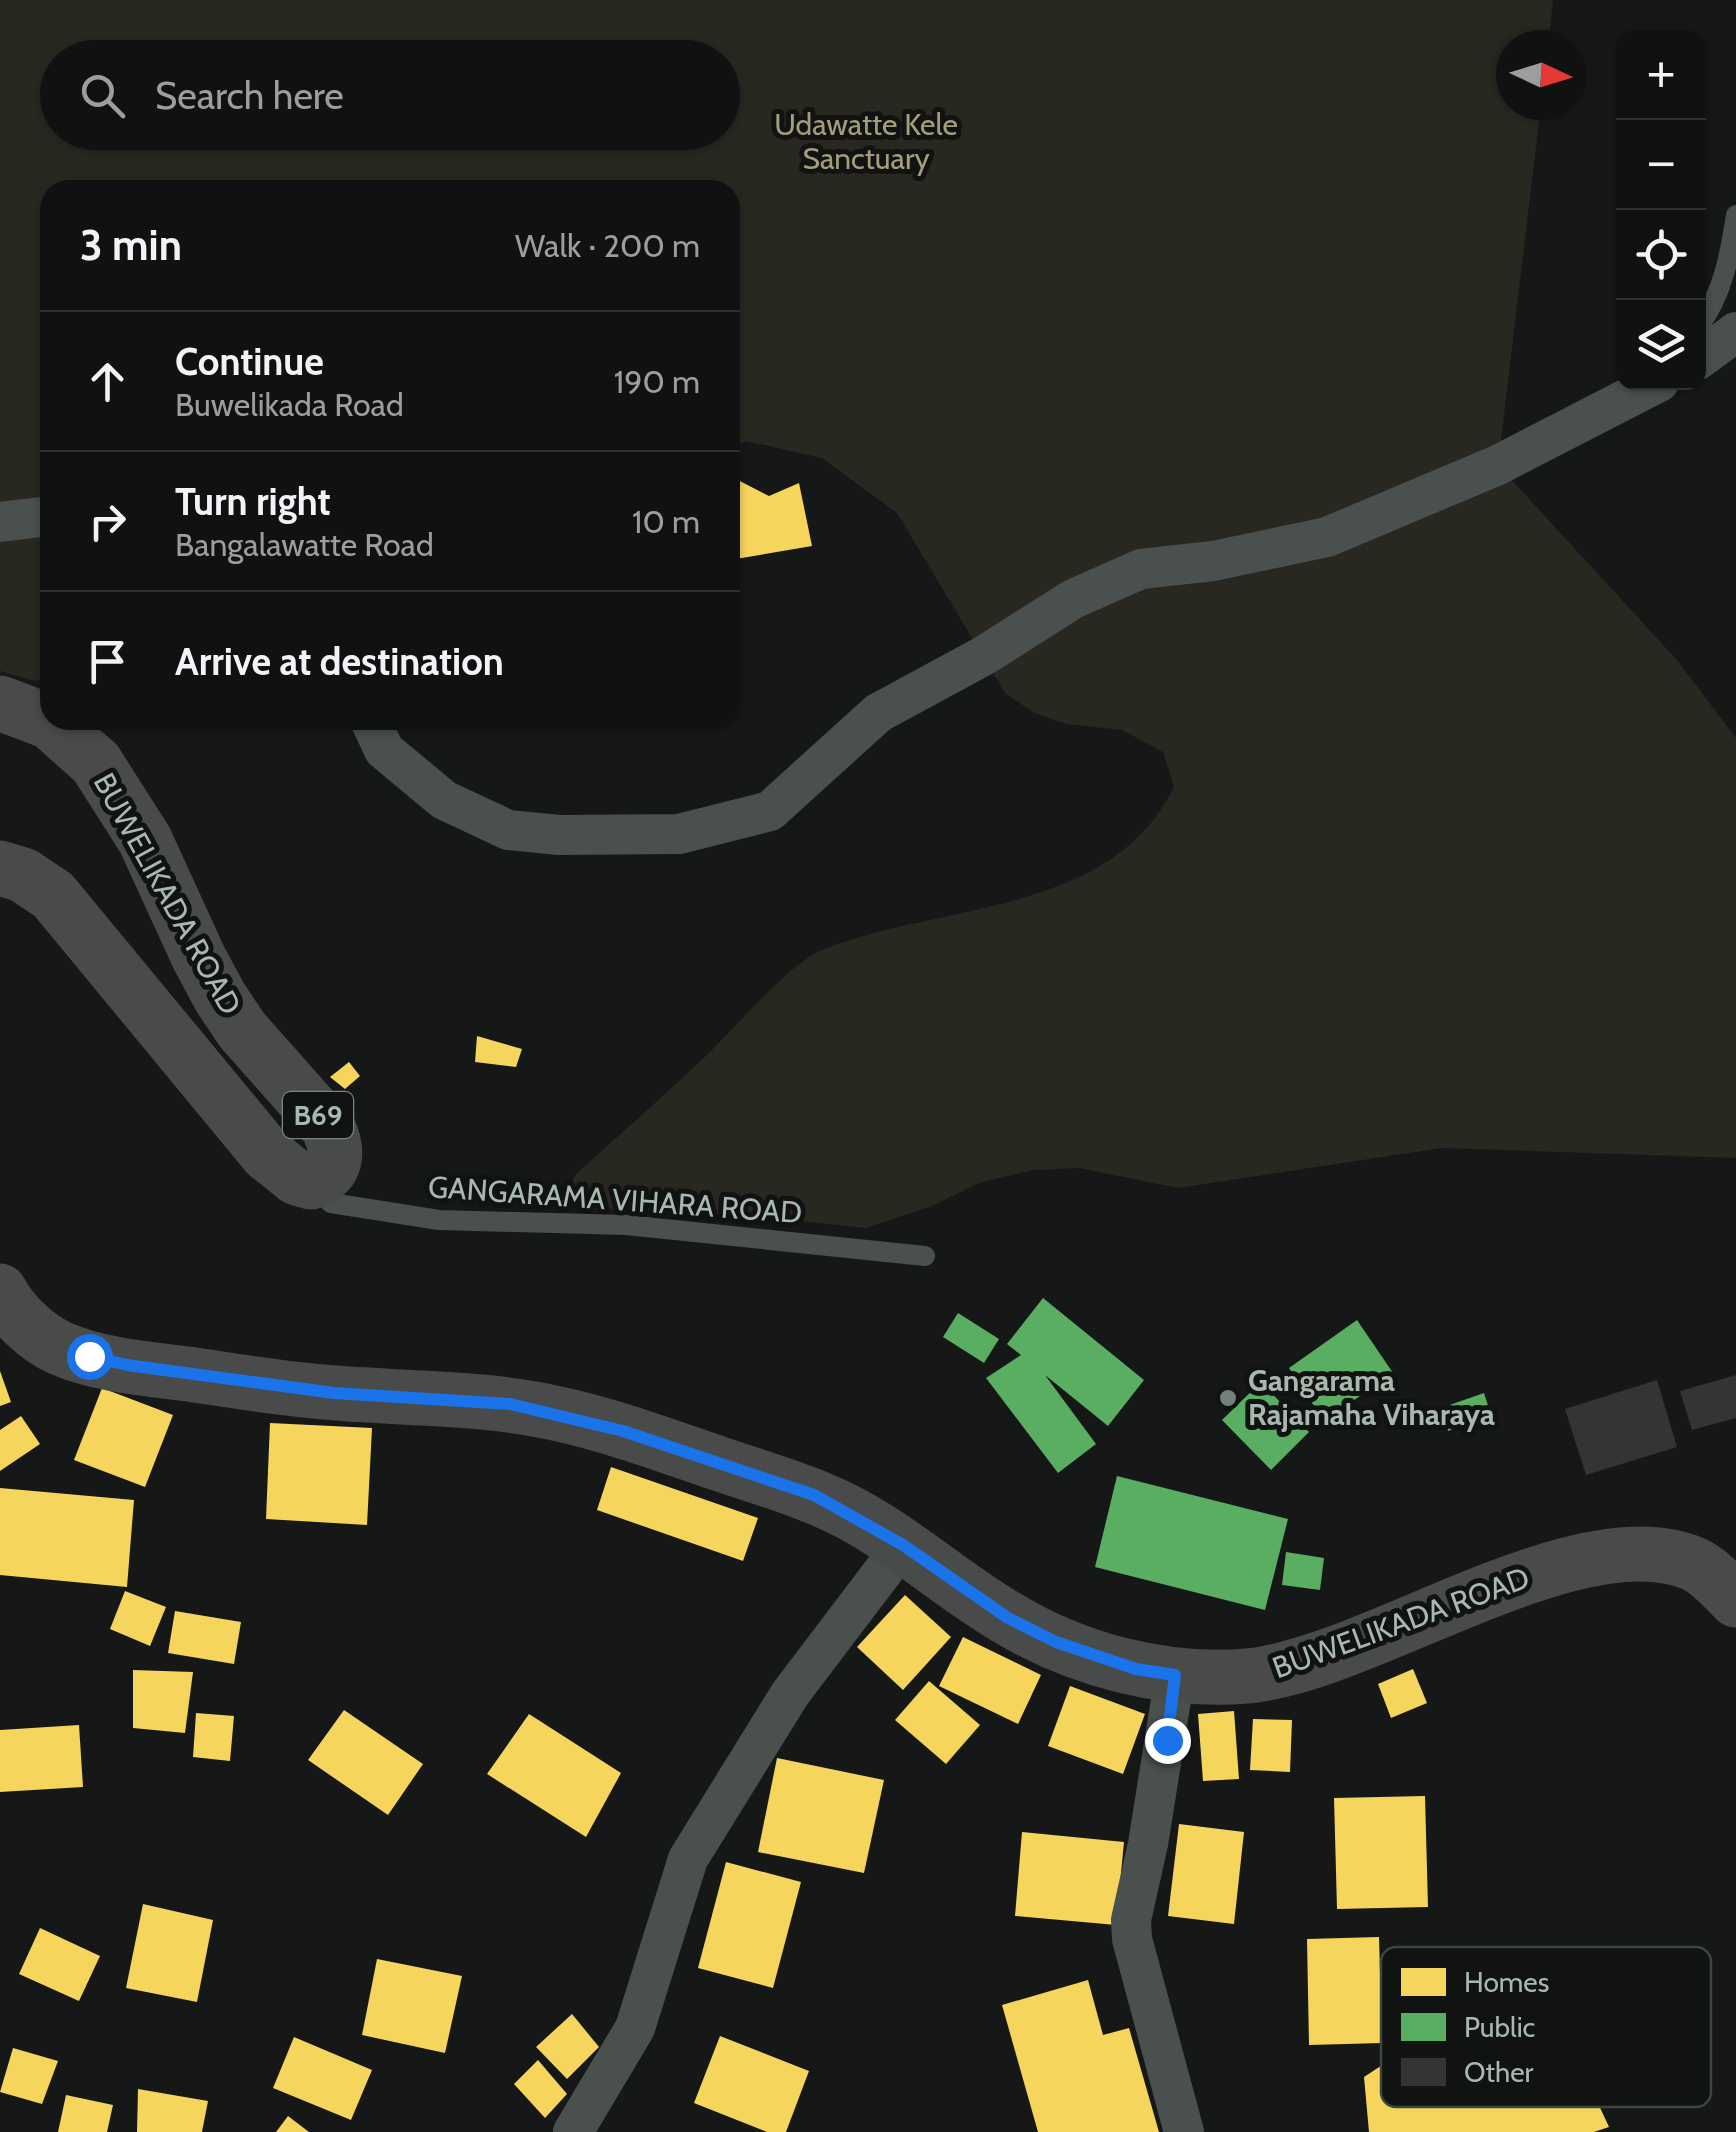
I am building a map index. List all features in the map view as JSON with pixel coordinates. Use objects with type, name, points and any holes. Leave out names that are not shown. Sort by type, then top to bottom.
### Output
[{"type":"main road","name":"BUWELIKADA ROAD","points":[[0,703],[40,718]]},
{"type":"main road","name":"BUWELIKADA ROAD","points":[[59,730],[96,763],[120,798],[162,876],[198,958],[231,1014],[328,1127],[336,1144],[336,1158],[331,1170],[311,1182]]},
{"type":"main road","name":"B69","points":[[0,868],[23,875],[54,895],[248,1135],[284,1170],[311,1182]]},
{"type":"main road","name":"BUWELIKADA ROAD","points":[[0,1290],[25,1323],[58,1348],[127,1365],[334,1393],[510,1404],[623,1431],[814,1495],[903,1545],[1008,1618],[1040,1634],[1136,1669],[1217,1678],[1255,1675],[1296,1664],[1515,1582],[1592,1560],[1623,1556],[1675,1558],[1695,1565],[1736,1600]]},
{"type":"street","points":[[1706,354],[1736,332]]},
{"type":"street","points":[[375,730],[384,750],[444,800],[508,830],[559,835],[679,834],[770,811],[878,713],[985,655],[1073,598],[1141,569],[1212,561],[1326,536],[1498,465],[1643,390]]},
{"type":"street","points":[[0,522],[40,517]]},
{"type":"street","points":[[573,2132],[635,2028],[688,1859],[790,1694],[903,1545]]},
{"type":"street","points":[[1175,1675],[1154,1809],[1131,1920],[1132,1940],[1184,2132]]},
{"type":"lane","points":[[1706,317],[1730,252],[1736,215]]},
{"type":"lane","name":"GANGARAMA VIHARA ROAD","points":[[311,1182],[331,1202],[439,1220],[626,1225],[925,1256]]},
{"type":"green space","name":"Udawatte Kele Sanctuary","points":[[0,0],[1553,0],[1550,30],[1496,30],[1496,120],[1539,120],[1498,465],[1677,660],[1736,738],[1736,1158],[1442,1148],[1178,1188],[1079,1168],[1033,1170],[979,1183],[932,1206],[866,1228],[771,1218],[582,1208],[564,1200],[575,1175],[809,957],[868,935],[1018,899],[1066,883],[1109,860],[1146,829],[1174,787],[1163,752],[1122,730],[1066,724],[1034,713],[1005,693],[897,513],[822,458],[746,441],[740,444],[740,180],[40,180],[40,680],[0,671]]},
{"type":"building: Homes","points":[[740,481],[769,496],[799,483],[812,546],[740,558]]},
{"type":"building: Homes","points":[[477,1036],[522,1049],[516,1067],[475,1062]]},
{"type":"building: Homes","points":[[349,1062],[360,1076],[345,1089],[330,1077]]},
{"type":"building: Homes","points":[[0,1371],[11,1402],[0,1406]]},
{"type":"building: Homes","points":[[102,1388],[173,1415],[145,1487],[74,1460]]},
{"type":"building: Homes","points":[[21,1416],[40,1444],[0,1471],[0,1430]]},
{"type":"building: Homes","points":[[270,1423],[372,1428],[367,1525],[266,1519]]},
{"type":"building: Homes","points":[[611,1467],[758,1518],[743,1561],[597,1510]]},
{"type":"building: Homes","points":[[0,1488],[134,1500],[127,1587],[0,1575]]},
{"type":"building: Homes","points":[[125,1591],[166,1607],[150,1646],[110,1629]]},
{"type":"building: Homes","points":[[905,1595],[951,1637],[903,1690],[857,1647]]},
{"type":"building: Homes","points":[[175,1611],[241,1622],[234,1664],[168,1653]]},
{"type":"building: Homes","points":[[963,1637],[1041,1675],[1018,1724],[939,1686]]},
{"type":"building: Homes","points":[[1413,1669],[1427,1703],[1391,1718],[1378,1684]]},
{"type":"building: Homes","points":[[133,1670],[193,1672],[185,1733],[133,1728]]},
{"type":"building: Homes","points":[[929,1681],[980,1725],[946,1764],[895,1720]]},
{"type":"building: Homes","points":[[1070,1686],[1145,1714],[1123,1774],[1048,1746]]},
{"type":"building: Homes","points":[[344,1710],[423,1764],[388,1815],[308,1760]]},
{"type":"building: Homes","points":[[1234,1711],[1239,1779],[1203,1781],[1198,1714]]},
{"type":"building: Homes","points":[[196,1713],[234,1716],[230,1761],[193,1757]]},
{"type":"building: Homes","points":[[529,1714],[621,1773],[586,1837],[487,1774]]},
{"type":"building: Homes","points":[[1253,1719],[1292,1720],[1290,1772],[1250,1770]]},
{"type":"building: Homes","points":[[79,1725],[83,1787],[0,1792],[0,1730]]},
{"type":"building: Homes","points":[[777,1758],[884,1780],[864,1873],[758,1852]]},
{"type":"building: Homes","points":[[1425,1796],[1428,1907],[1337,1909],[1334,1798]]},
{"type":"building: Homes","points":[[1179,1824],[1244,1832],[1234,1924],[1168,1916]]},
{"type":"building: Homes","points":[[1022,1832],[1124,1842],[1116,1925],[1015,1916]]},
{"type":"building: Homes","points":[[726,1862],[801,1882],[773,1988],[698,1968]]},
{"type":"building: Homes","points":[[143,1904],[213,1920],[197,2002],[126,1988]]},
{"type":"building: Homes","points":[[40,1928],[100,1956],[79,2001],[19,1974]]},
{"type":"building: Homes","points":[[1379,1937],[1381,2043],[1309,2045],[1307,1939]]},
{"type":"building: Homes","points":[[377,1959],[462,1976],[445,2053],[362,2035]]},
{"type":"building: Homes","points":[[1088,1980],[1103,2035],[1129,2028],[1159,2132],[1038,2132],[1002,2005]]},
{"type":"building: Homes","points":[[572,2014],[599,2047],[567,2079],[536,2047]]},
{"type":"building: Homes","points":[[720,2036],[809,2071],[786,2132],[767,2132],[694,2103]]},
{"type":"building: Homes","points":[[294,2037],[372,2070],[351,2120],[273,2088]]},
{"type":"building: Homes","points":[[13,2048],[58,2061],[42,2104],[0,2092]]},
{"type":"building: Homes","points":[[538,2060],[567,2094],[545,2118],[514,2084]]},
{"type":"building: Homes","points":[[1381,2066],[1381,2107],[1600,2107],[1609,2127],[1594,2132],[1369,2132],[1364,2077]]},
{"type":"building: Homes","points":[[138,2089],[208,2101],[202,2132],[137,2132]]},
{"type":"building: Homes","points":[[66,2095],[113,2105],[107,2132],[58,2132]]},
{"type":"building: Homes","points":[[288,2116],[309,2132],[276,2132]]},
{"type":"building: Public","points":[[1043,1298],[1144,1380],[1108,1426],[1045,1375],[1096,1444],[1058,1473],[986,1378],[1021,1355],[1007,1344]]},
{"type":"building: Public","points":[[958,1313],[999,1339],[984,1363],[943,1337]]},
{"type":"building: Public","points":[[1357,1320],[1393,1373],[1324,1421],[1289,1368]]},
{"type":"building: Public","points":[[1261,1382],[1309,1432],[1271,1470],[1222,1420]]},
{"type":"building: Public","points":[[1484,1393],[1491,1415],[1448,1431],[1441,1408]]},
{"type":"building: Public","points":[[1117,1476],[1288,1519],[1265,1610],[1095,1567]]},
{"type":"building: Public","points":[[1286,1552],[1324,1558],[1320,1590],[1282,1585]]},
{"type":"building: Other","points":[[1736,1375],[1736,1418],[1692,1430],[1680,1391]]},
{"type":"building: Other","points":[[1657,1380],[1677,1447],[1586,1475],[1565,1409]]},
{"type":"place","name":"Gangarama Rajamaha Viharaya","points":[[1228,1398]]},
{"type":"route","points":[[89,1356],[262,1385],[510,1404],[623,1431],[814,1495],[903,1545],[1008,1618],[1056,1642],[1136,1669],[1175,1675],[1167,1740]]}]
